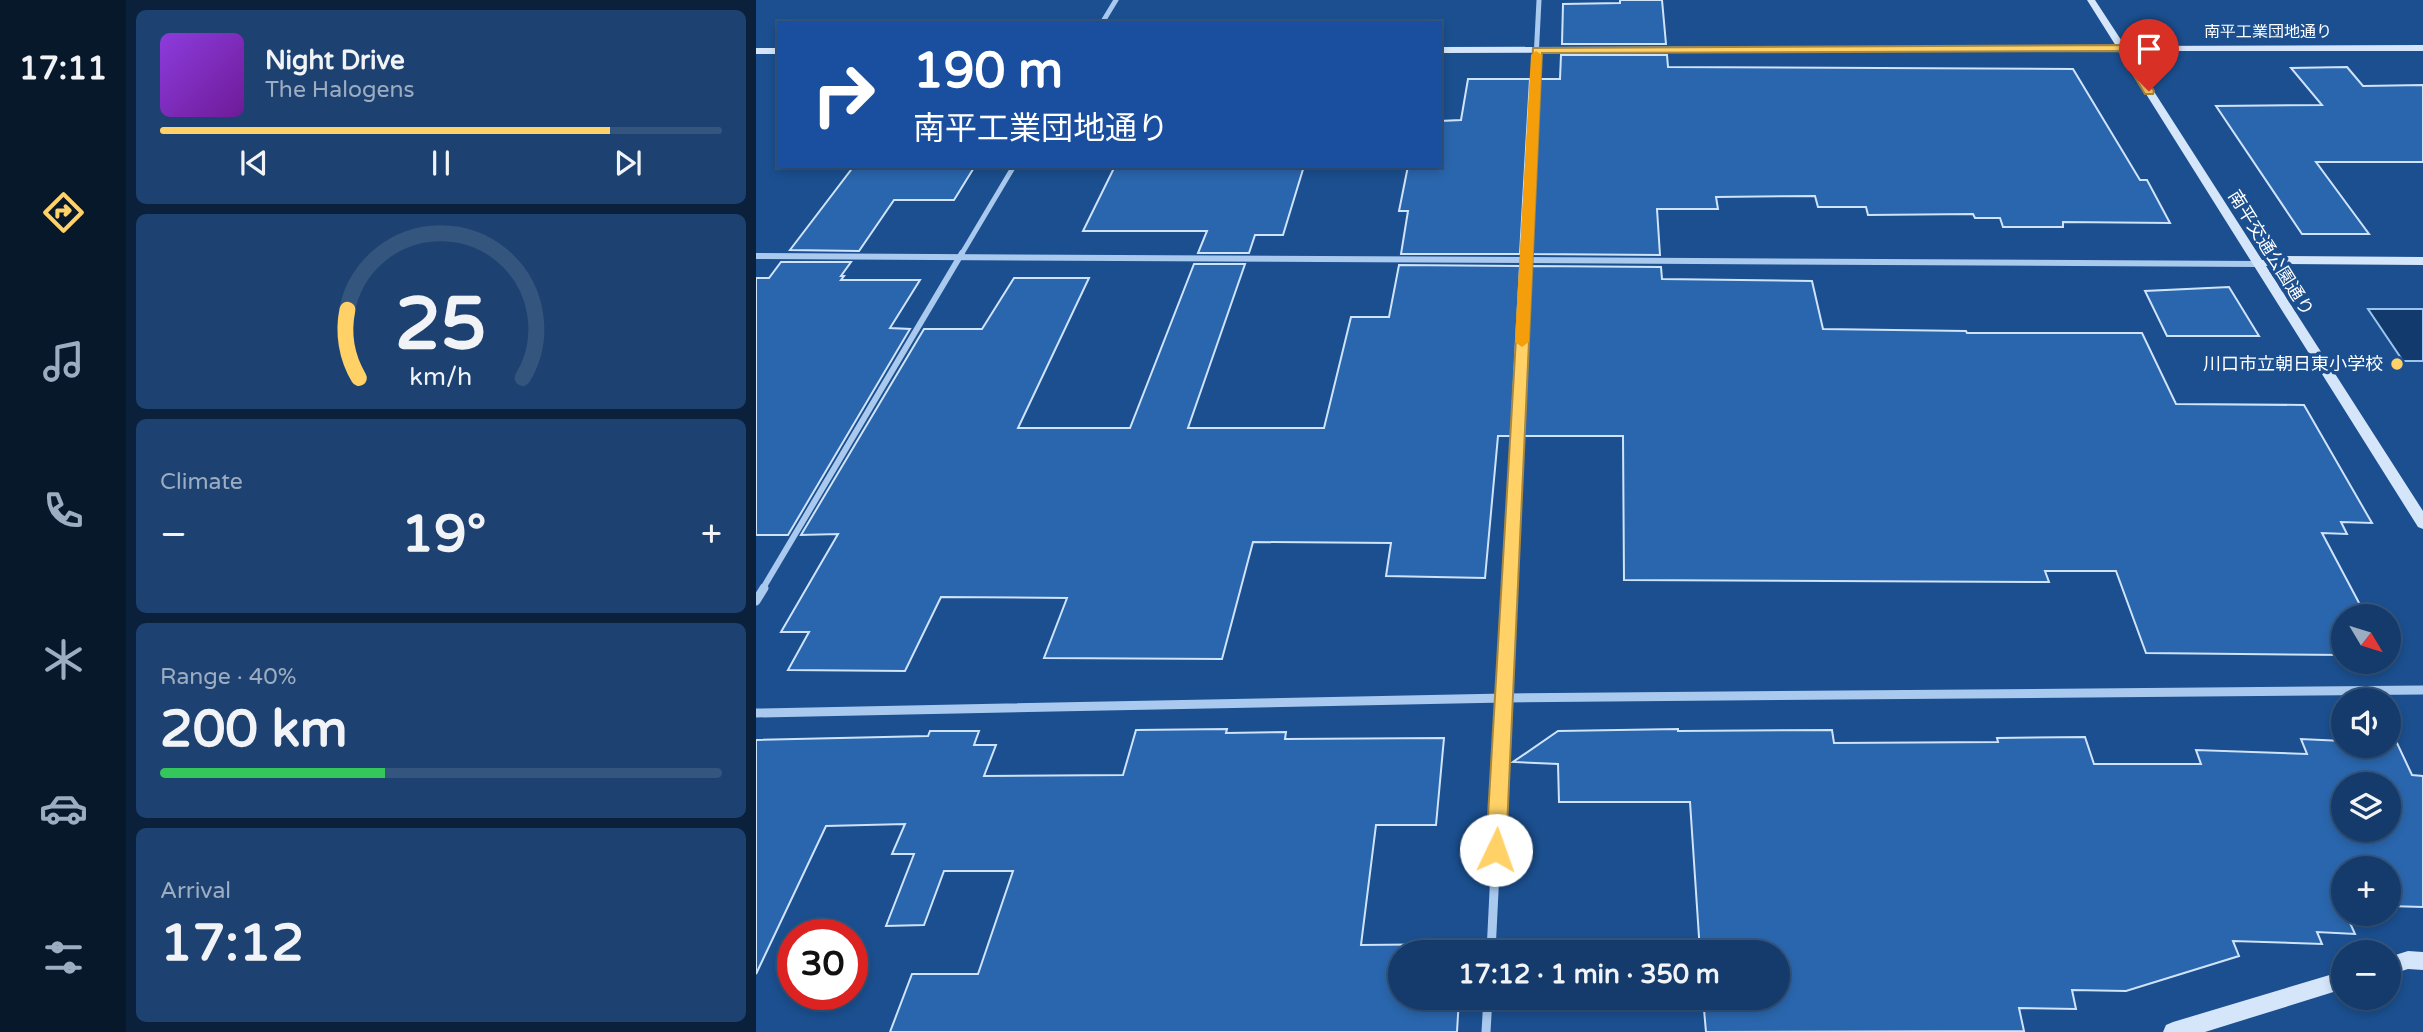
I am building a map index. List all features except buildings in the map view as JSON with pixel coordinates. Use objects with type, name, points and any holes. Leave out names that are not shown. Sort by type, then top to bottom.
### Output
[{"type":"street","points":[[1103,21],[1116,0]]},
{"type":"street","points":[[1492,940],[1539,0]]},
{"type":"street","name":"南平交通公園通り","points":[[2091,0],[2423,523]]},
{"type":"street","name":"南平工業団地通り","points":[[1442,50],[2423,48]]},
{"type":"street","points":[[756,51],[777,51]]},
{"type":"street","points":[[756,601],[1013,168]]},
{"type":"street","points":[[756,257],[2257,264],[2284,260],[2423,261]]},
{"type":"street","points":[[756,713],[1505,698],[2423,690]]},
{"type":"street","points":[[2401,962],[2423,961]]},
{"type":"street","points":[[2173,1032],[2331,984]]},
{"type":"street","points":[[1486,1032],[1487,1010]]},
{"type":"water","points":[[2368,309],[2423,309],[2423,361],[2403,361]]},
{"type":"slow traffic","points":[[1522,342],[1536,55]]},
{"type":"place","name":"川口市立朝日東小学校","points":[[2397,364]]},
{"type":"route","points":[[1496,850],[1537,50],[2122,48],[2149,91]]}]
